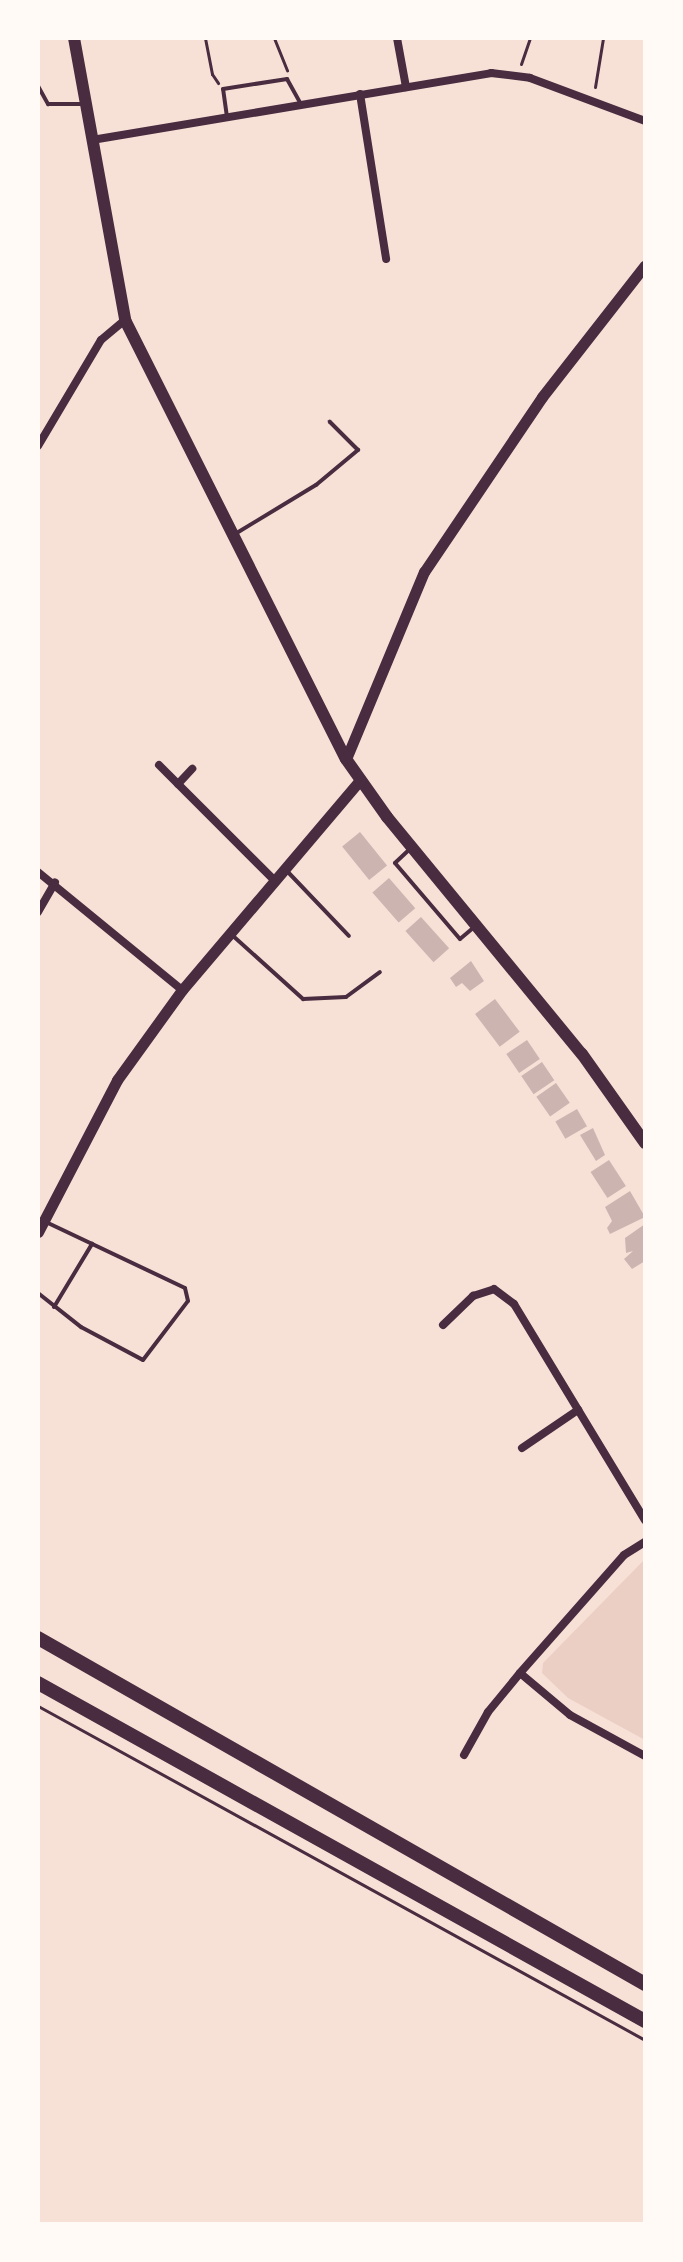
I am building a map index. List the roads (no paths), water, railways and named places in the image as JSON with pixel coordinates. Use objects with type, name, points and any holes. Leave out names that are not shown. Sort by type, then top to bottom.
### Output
[{"type":"highway","points":[[38,1638],[645,1984]]},
{"type":"highway","points":[[38,1683],[645,2021]]},
{"type":"main road","points":[[74,38],[125,320],[346,759],[359,781],[477,924],[645,1143]]},
{"type":"street","points":[[397,38],[406,87]]},
{"type":"street","points":[[92,140],[478,74],[516,74],[645,121]]},
{"type":"street","points":[[360,94],[386,259]]},
{"type":"street","points":[[346,759],[424,572],[542,397],[645,265]]},
{"type":"street","points":[[38,445],[101,340],[125,320]]},
{"type":"street","points":[[159,765],[276,882]]},
{"type":"street","points":[[178,784],[192,769]]},
{"type":"street","points":[[41,1227],[117,1080],[182,990],[359,781]]},
{"type":"street","points":[[38,872],[182,990]]},
{"type":"street","points":[[38,912],[55,883]]},
{"type":"street","points":[[443,1325],[473,1296],[494,1289],[514,1304],[645,1520]]},
{"type":"street","points":[[522,1448],[578,1410]]},
{"type":"street","points":[[464,1755],[488,1712],[520,1673],[624,1555],[645,1542]]},
{"type":"street","points":[[520,1673],[570,1715],[645,1756]]},
{"type":"lane","points":[[227,117],[223,89],[287,79],[301,104]]},
{"type":"lane","points":[[38,86],[48,104],[85,104]]},
{"type":"lane","points":[[233,535],[316,485],[358,450],[330,422]]},
{"type":"lane","points":[[412,846],[395,863],[460,939],[477,924]]},
{"type":"lane","points":[[286,870],[349,936]]},
{"type":"lane","points":[[231,933],[303,999],[346,997],[380,972]]},
{"type":"lane","points":[[38,1293],[54,1307],[143,1360],[188,1301],[185,1288],[92,1244],[41,1227]]},
{"type":"lane","points":[[54,1307],[92,1244]]}]
